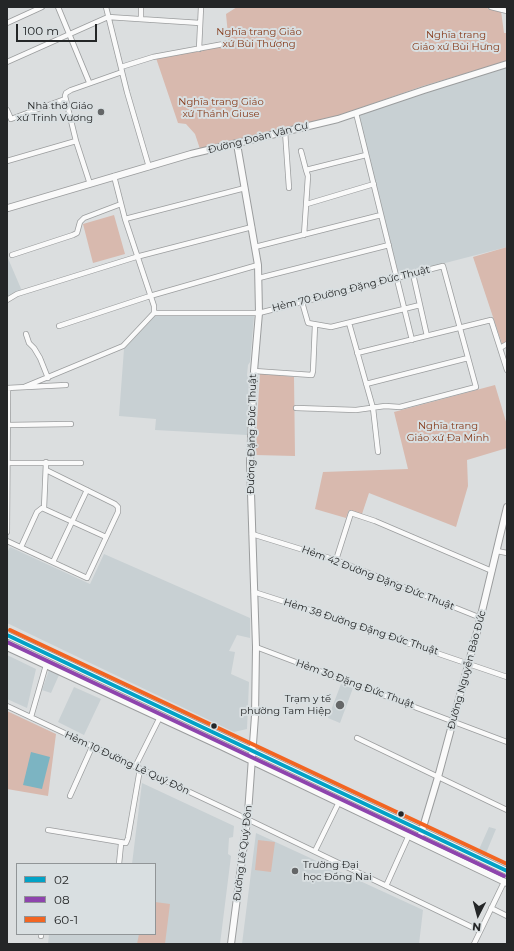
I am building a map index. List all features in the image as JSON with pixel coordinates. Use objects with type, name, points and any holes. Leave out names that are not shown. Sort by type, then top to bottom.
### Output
[{"type":"street","points":[[7,23],[42,7]]},
{"type":"street","points":[[58,7],[89,82]]},
{"type":"street","points":[[106,7],[121,69],[149,167]]},
{"type":"street","points":[[141,7],[141,18]]},
{"type":"street","points":[[198,49],[201,7]]},
{"type":"street","points":[[491,7],[507,11]]},
{"type":"street","points":[[7,62],[108,17],[200,23]]},
{"type":"street","points":[[90,184],[65,100],[66,93],[148,58],[229,43]]},
{"type":"street","name":"Đường Đoàn Văn Cự","points":[[8,208],[114,176],[356,114],[424,90],[507,64]]},
{"type":"street","points":[[7,110],[11,119],[65,100]]},
{"type":"street","points":[[356,114],[412,340]]},
{"type":"street","points":[[286,131],[289,188]]},
{"type":"street","points":[[7,161],[76,141]]},
{"type":"street","name":"Đường Đặng Đức Thuật","points":[[237,144],[252,227],[259,278],[259,313],[254,370],[250,462],[256,647],[255,716],[252,751]]},
{"type":"street","points":[[301,151],[308,176],[304,235]]},
{"type":"street","points":[[306,170],[366,155]]},
{"type":"street","points":[[24,387],[123,346],[154,313],[150,296],[136,257],[114,176]]},
{"type":"street","points":[[307,204],[374,184]]},
{"type":"street","points":[[125,219],[245,188]]},
{"type":"street","points":[[12,255],[73,236],[77,233],[80,222],[84,218],[121,204]]},
{"type":"street","points":[[255,247],[381,215]]},
{"type":"street","points":[[7,300],[17,294],[136,257],[252,227]]},
{"type":"street","points":[[259,278],[389,246]]},
{"type":"street","points":[[59,326],[150,296],[258,265]]},
{"type":"street","name":"Hẻm 70 Đường Đặng Đức Thuật","points":[[154,313],[259,313],[443,266],[460,328]]},
{"type":"street","points":[[413,274],[428,336]]},
{"type":"street","points":[[302,302],[306,321],[310,324],[334,327],[420,304]]},
{"type":"street","points":[[357,353],[491,320],[507,370]]},
{"type":"street","points":[[349,324],[372,408],[378,452]]},
{"type":"street","points":[[254,370],[312,375],[314,371],[315,325]]},
{"type":"street","points":[[296,408],[338,410],[406,406],[476,387],[460,328]]},
{"type":"street","points":[[26,334],[29,343],[40,358],[48,378]]},
{"type":"street","points":[[500,348],[507,344]]},
{"type":"street","points":[[366,384],[468,358]]},
{"type":"street","points":[[7,532],[7,388],[66,385]]},
{"type":"street","points":[[8,425],[71,424]]},
{"type":"street","points":[[44,508],[46,462]]},
{"type":"street","points":[[8,463],[81,463]]},
{"type":"street","points":[[7,541],[87,578],[118,512],[118,507],[115,504],[46,470]]},
{"type":"street","points":[[53,562],[87,490]]},
{"type":"street","name":"Đường Nguyễn Bảo Đức","points":[[419,840],[469,664],[507,507]]},
{"type":"street","points":[[21,547],[38,511],[41,508],[44,508],[106,537]]},
{"type":"street","points":[[336,560],[351,513],[376,521],[492,571]]},
{"type":"street","name":"Hẻm 42 Đường Đặng Đức Thuật","points":[[252,534],[336,560],[481,618]]},
{"type":"street","points":[[497,551],[507,553]]},
{"type":"street","name":"Hẻm 38 Đường Đặng Đức Thuật","points":[[254,592],[507,677]]},
{"type":"street","points":[[7,636],[507,871]]},
{"type":"street","points":[[7,647],[160,717],[506,882],[491,908],[474,944]]},
{"type":"street","name":"Hẻm 30 Đặng Đức Thuật","points":[[256,647],[507,742]]},
{"type":"street","points":[[32,717],[46,665]]},
{"type":"street","name":"Hẻm 10 Đường Lê Quý Đôn","points":[[7,706],[92,747],[247,818],[480,931]]},
{"type":"street","points":[[48,830],[121,844],[126,843],[128,838],[137,768],[160,717]]},
{"type":"street","points":[[357,738],[507,810]]},
{"type":"street","points":[[70,796],[92,747]]},
{"type":"street","name":"Đường Lê Quý Đôn","points":[[231,944],[247,818],[253,761],[252,751]]},
{"type":"street","points":[[315,851],[339,802]]},
{"type":"street","points":[[386,886],[409,835]]},
{"type":"street","points":[[119,863],[121,844]]},
{"type":"street","points":[[491,908],[507,916]]},
{"type":"shaded area","points":[[507,67],[507,247],[399,275],[358,116],[434,89]]},
{"type":"shaded area","points":[[7,256],[22,291],[7,297]]},
{"type":"shaded area","points":[[156,315],[254,316],[250,362],[248,365],[247,375],[249,380],[247,435],[155,430],[156,419],[119,416],[124,349]]},
{"type":"shaded area","points":[[10,547],[90,584],[104,554],[250,618],[250,638],[237,635],[229,651],[235,652],[231,674],[249,682],[247,729],[234,732],[7,623],[7,553]]},
{"type":"shaded area","points":[[7,655],[36,669],[27,708],[7,699]]},
{"type":"shaded area","points":[[49,670],[59,675],[51,693],[42,690]]},
{"type":"shaded area","name":"Trạm y tế phường Tam Hiệp","points":[[341,684],[353,688],[340,723],[328,718]]},
{"type":"shaded area","points":[[74,687],[101,699],[84,735],[58,722]]},
{"type":"shaded area","points":[[142,783],[234,826],[233,837],[229,838],[228,854],[231,856],[220,944],[48,944],[49,935],[156,935],[156,863],[132,863]]},
{"type":"shaded area","points":[[489,827],[496,829],[484,858],[477,854]]},
{"type":"shaded area","name":"Trường Đại học Đồng Nai","points":[[256,833],[423,910],[419,944],[242,944]]},
{"type":"green space","points":[[237,7],[482,7],[501,11],[504,33],[507,33],[507,61],[423,86],[337,116],[200,149],[195,134],[186,124],[178,123],[156,58],[229,45],[226,14]]},
{"type":"green space","points":[[114,215],[125,254],[93,263],[83,224]]},
{"type":"green space","points":[[507,247],[507,342],[502,344],[473,257]]},
{"type":"green space","points":[[260,373],[294,377],[295,456],[255,455]]},
{"type":"green space","name":"Nghĩa trang Giáo xứ Đa Minh","points":[[495,385],[507,425],[507,448],[467,460],[468,486],[456,527],[369,493],[362,514],[349,510],[346,518],[315,509],[323,472],[408,469],[394,412]]},
{"type":"green space","points":[[7,711],[56,734],[48,796],[7,789]]},
{"type":"green space","points":[[258,840],[275,842],[271,872],[255,870]]},
{"type":"green space","points":[[156,902],[170,904],[165,944],[137,944],[139,935],[156,935]]},
{"type":"water","points":[[31,752],[50,757],[42,789],[23,785]]},
{"type":"transit line","name":"60-1","points":[[10,630],[507,864]]},
{"type":"transit line","name":"02","points":[[7,635],[507,871]]},
{"type":"transit line","name":"08","points":[[7,642],[504,876]]},
{"type":"place","name":"Nhà thờ Giáo xứ Trinh Vương","points":[[101,112]]},
{"type":"place","name":"Trạm y tế phường Tam Hiệp","points":[[340,705]]},
{"type":"place","name":"Trường Đại học Đồng Nai","points":[[295,871]]},
{"type":"park label","name":"Nghĩa trang Giáo xứ Bùi Thượng","points":[[259,38]]},
{"type":"park label","name":"Nghĩa trang Giáo xứ Bùi Hưng","points":[[456,40]]},
{"type":"park label","name":"Nghĩa trang Giáo xứ Thánh Giuse","points":[[221,108]]}]
